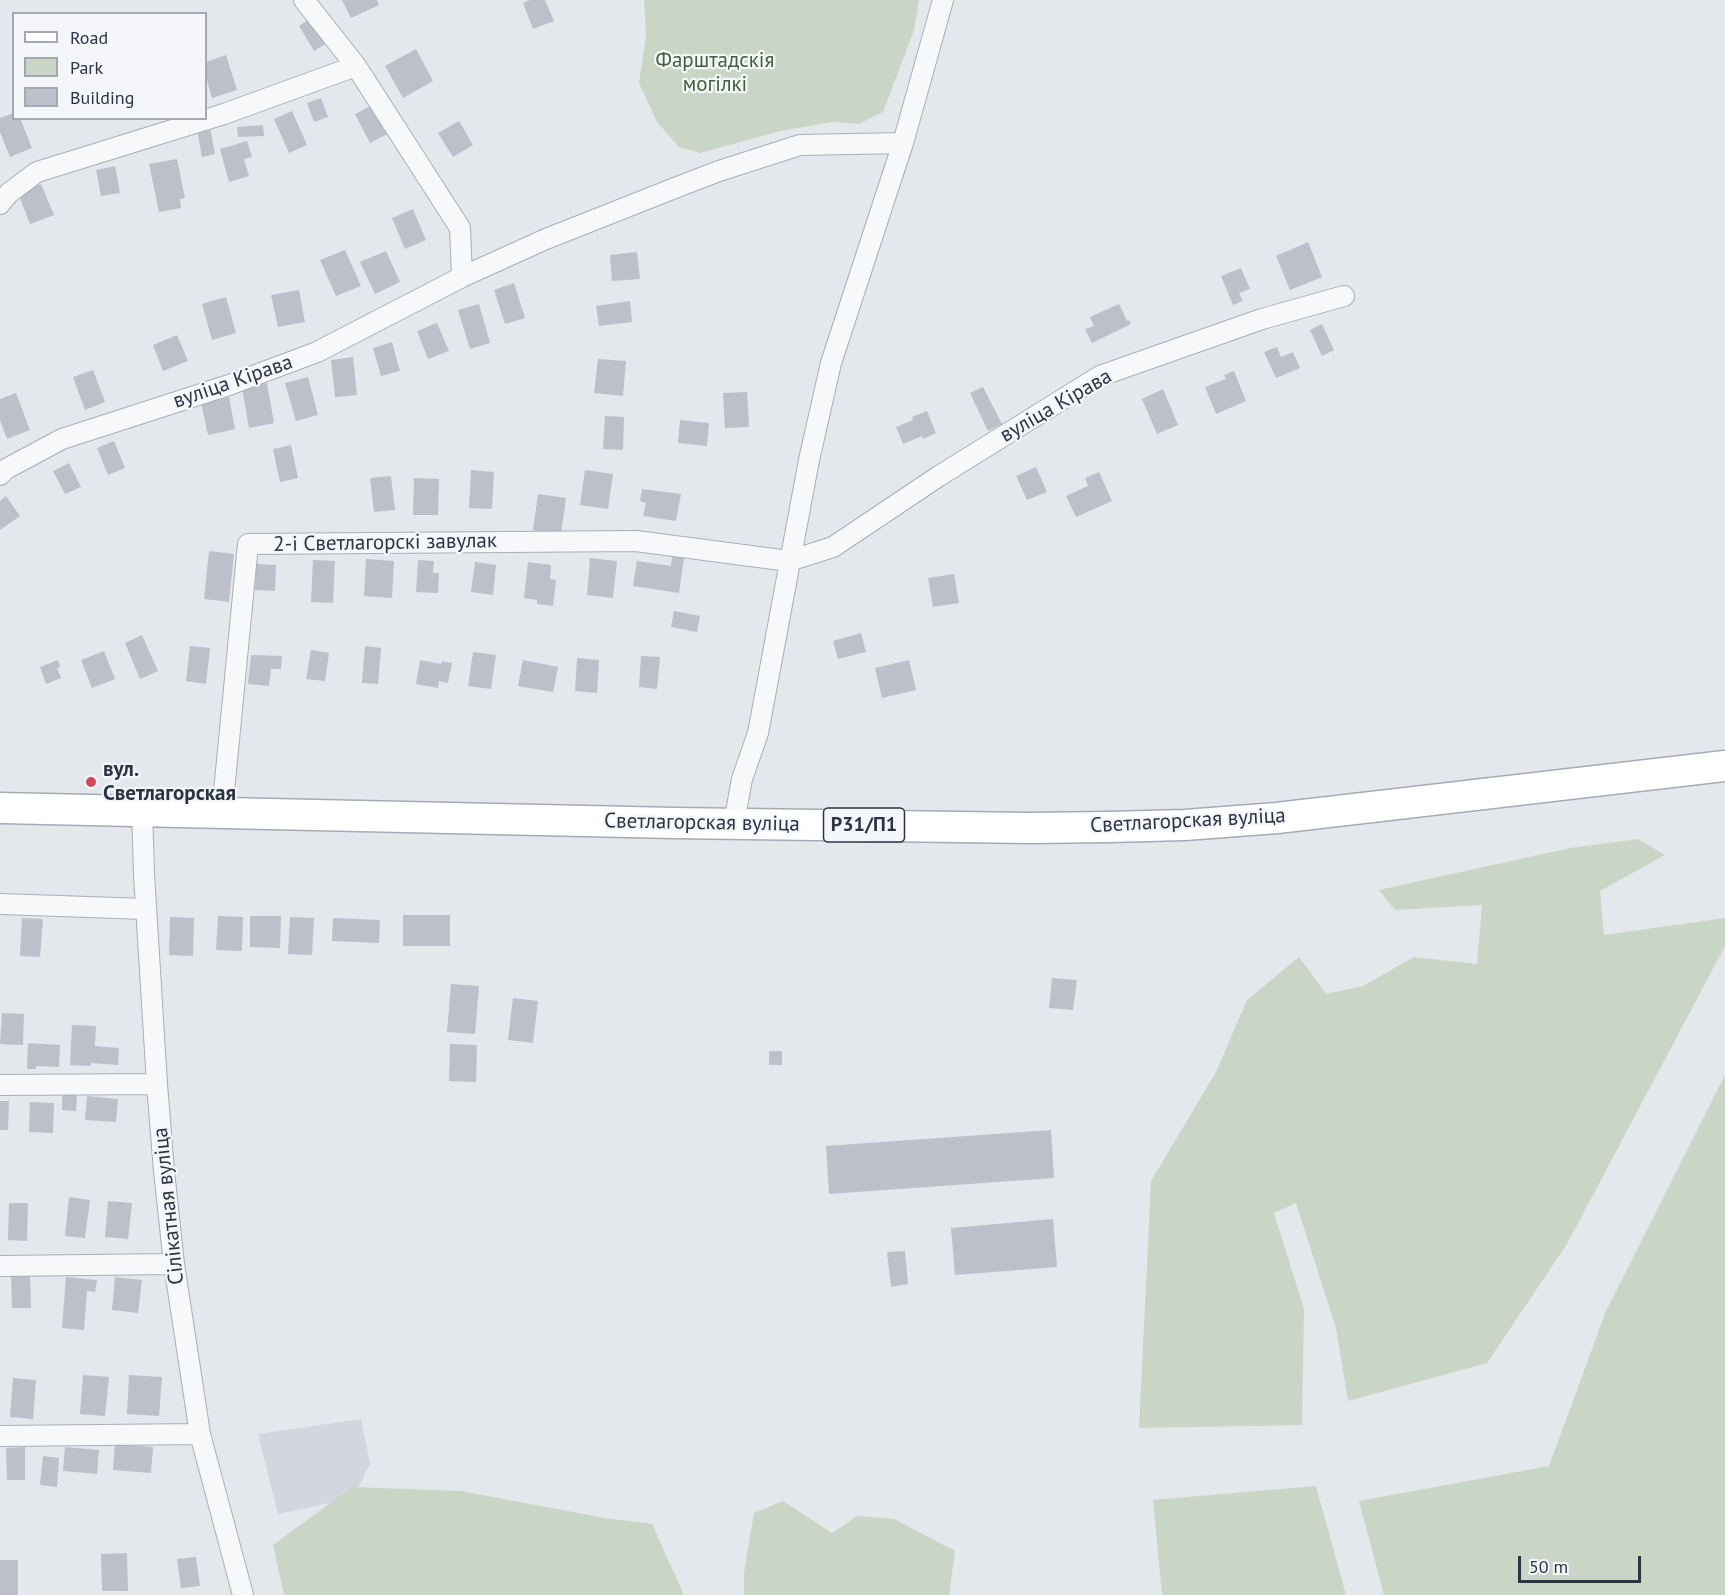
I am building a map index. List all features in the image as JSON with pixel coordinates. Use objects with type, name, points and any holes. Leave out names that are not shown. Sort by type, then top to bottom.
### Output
[{"type":"main road","name":"Светлагорская вуліца","points":[[0,808],[1029,828],[1185,825],[1277,818],[1725,766]]},
{"type":"street","points":[[304,0],[356,66],[460,228],[462,277]]},
{"type":"street","points":[[734,823],[742,779],[758,733],[789,561],[831,363],[903,143],[943,0]]},
{"type":"street","points":[[207,119],[356,66]]},
{"type":"street","points":[[0,204],[9,193],[37,172],[205,120]]},
{"type":"street","name":"вуліца Кірава","points":[[0,475],[62,439],[230,386],[317,352],[462,277],[546,239],[719,171],[800,146],[903,143]]},
{"type":"street","name":"вуліца Кірава","points":[[789,561],[833,547],[939,476],[1100,376],[1262,319],[1344,296]]},
{"type":"street","name":"2-і Светлагорскі завулак","points":[[222,812],[248,544],[636,541],[789,561]]},
{"type":"street","name":"Сілікатная вуліца","points":[[142,810],[157,1084],[174,1264],[200,1434],[243,1595]]},
{"type":"street","points":[[0,904],[146,909]]},
{"type":"street","points":[[0,1085],[157,1084]]},
{"type":"street","points":[[0,1266],[174,1264]]},
{"type":"street","points":[[0,1436],[200,1434]]},
{"type":"shaded area","points":[[361,1419],[370,1464],[353,1498],[278,1514],[258,1434]]},
{"type":"green space","name":"Фарштадскія могілкі","points":[[644,0],[919,0],[914,30],[883,112],[859,124],[833,122],[780,131],[700,153],[679,147],[657,122],[639,83],[646,36]]},
{"type":"green space","points":[[1638,839],[1665,855],[1600,891],[1604,935],[1725,918],[1725,946],[1567,1244],[1487,1363],[1348,1401],[1336,1328],[1296,1203],[1274,1213],[1304,1309],[1302,1425],[1139,1428],[1151,1181],[1216,1072],[1247,1000],[1299,957],[1326,994],[1363,986],[1414,957],[1477,964],[1482,905],[1395,910],[1379,890],[1570,848]]},
{"type":"green space","points":[[1725,1075],[1725,1595],[1384,1595],[1359,1501],[1549,1466],[1606,1311]]},
{"type":"green space","points":[[1316,1486],[1346,1595],[1162,1595],[1153,1500]]},
{"type":"green space","points":[[352,1487],[461,1491],[605,1518],[652,1524],[684,1595],[284,1595],[273,1545]]},
{"type":"green space","points":[[783,1501],[832,1533],[857,1516],[894,1519],[955,1551],[949,1595],[744,1595],[744,1573],[754,1513]]},
{"type":"building","points":[[342,0],[377,0],[379,5],[351,18]]},
{"type":"building","points":[[530,0],[545,0],[554,21],[533,29],[523,3]]},
{"type":"building","points":[[313,17],[329,42],[314,51],[299,26]]},
{"type":"building","points":[[416,49],[433,81],[403,98],[385,66]]},
{"type":"building","points":[[226,55],[237,90],[212,98],[207,80],[207,62]]},
{"type":"building","points":[[321,98],[328,117],[314,122],[307,103]]},
{"type":"building","points":[[373,105],[389,133],[370,143],[355,114]]},
{"type":"building","points":[[292,111],[307,145],[289,153],[274,119]]},
{"type":"building","points":[[12,114],[12,120],[21,120],[32,148],[10,157],[0,132],[0,118]]},
{"type":"building","points":[[459,121],[473,145],[453,157],[438,133]]},
{"type":"building","points":[[263,125],[264,136],[238,137],[237,127]]},
{"type":"building","points":[[210,127],[215,154],[202,157],[197,129]]},
{"type":"building","points":[[247,141],[252,157],[244,159],[249,176],[229,182],[220,149]]},
{"type":"building","points":[[177,159],[185,198],[180,199],[181,208],[159,212],[149,164]]},
{"type":"building","points":[[115,166],[120,193],[101,196],[96,170]]},
{"type":"building","points":[[41,184],[54,215],[30,224],[18,193]]},
{"type":"building","points":[[413,209],[426,240],[405,249],[392,218]]},
{"type":"building","points":[[1308,242],[1322,277],[1290,290],[1276,256]]},
{"type":"building","points":[[345,250],[361,286],[336,296],[320,260]]},
{"type":"building","points":[[386,251],[400,282],[375,294],[360,262]]},
{"type":"building","points":[[637,252],[640,279],[612,281],[610,255]]},
{"type":"building","points":[[1241,268],[1250,289],[1239,293],[1243,301],[1233,305],[1221,276]]},
{"type":"building","points":[[514,283],[525,318],[505,324],[494,290]]},
{"type":"building","points":[[299,290],[305,322],[278,327],[271,295]]},
{"type":"building","points":[[226,297],[236,333],[212,340],[202,304]]},
{"type":"building","points":[[630,301],[632,322],[599,326],[596,306]]},
{"type":"building","points":[[479,304],[490,343],[470,349],[458,310]]},
{"type":"building","points":[[1119,304],[1127,321],[1129,320],[1131,324],[1092,343],[1085,329],[1094,326],[1090,317]]},
{"type":"building","points":[[437,323],[449,351],[428,359],[417,331]]},
{"type":"building","points":[[1322,324],[1334,350],[1322,356],[1310,330]]},
{"type":"building","points":[[177,335],[188,361],[163,371],[153,345]]},
{"type":"building","points":[[392,342],[400,371],[381,376],[373,348]]},
{"type":"building","points":[[1277,347],[1281,357],[1293,352],[1300,368],[1276,378],[1264,352]]},
{"type":"building","points":[[353,357],[357,395],[335,397],[331,360]]},
{"type":"building","points":[[598,359],[626,361],[623,396],[594,393]]},
{"type":"building","points":[[93,370],[105,402],[85,410],[73,377]]},
{"type":"building","points":[[1234,371],[1246,401],[1216,414],[1205,387],[1226,379],[1224,375]]},
{"type":"building","points":[[308,377],[318,415],[296,421],[285,383]]},
{"type":"building","points":[[267,383],[274,423],[249,428],[242,388]]},
{"type":"building","points":[[983,387],[1002,424],[988,431],[970,393]]},
{"type":"building","points":[[1163,389],[1178,425],[1157,434],[1142,399]]},
{"type":"building","points":[[747,392],[749,427],[725,428],[723,393]]},
{"type":"building","points":[[16,393],[30,430],[7,439],[0,420],[0,399]]},
{"type":"building","points":[[229,397],[235,429],[208,435],[201,403]]},
{"type":"building","points":[[927,411],[936,433],[903,444],[896,427]]},
{"type":"building","points":[[605,416],[624,417],[623,450],[603,449]]},
{"type":"building","points":[[680,420],[709,423],[707,446],[678,443]]},
{"type":"building","points":[[114,441],[125,468],[108,475],[97,448]]},
{"type":"building","points":[[291,445],[298,478],[280,482],[273,449]]},
{"type":"building","points":[[69,463],[81,487],[65,494],[53,471]]},
{"type":"building","points":[[1036,467],[1047,492],[1027,500],[1016,476]]},
{"type":"building","points":[[471,470],[494,472],[492,509],[469,508]]},
{"type":"building","points":[[585,470],[613,474],[608,509],[580,505]]},
{"type":"building","points":[[1099,472],[1112,501],[1076,517],[1066,496],[1088,486],[1085,478]]},
{"type":"building","points":[[391,476],[395,510],[374,512],[370,478]]},
{"type":"building","points":[[414,478],[439,479],[438,515],[413,515]]},
{"type":"building","points":[[642,489],[681,494],[676,521],[643,516],[646,503],[640,501]]},
{"type":"building","points":[[538,494],[566,498],[561,534],[533,530]]},
{"type":"building","points":[[6,496],[20,516],[0,530],[0,501]]},
{"type":"building","points":[[209,551],[234,554],[229,602],[204,599]]},
{"type":"building","points":[[672,557],[684,558],[679,593],[633,586],[637,561],[671,566]]},
{"type":"building","points":[[590,558],[617,561],[613,598],[587,595]]},
{"type":"building","points":[[366,559],[394,561],[392,598],[364,596]]},
{"type":"building","points":[[313,560],[335,561],[333,603],[311,602]]},
{"type":"building","points":[[418,560],[434,561],[433,573],[439,573],[438,593],[416,592]]},
{"type":"building","points":[[475,562],[496,565],[493,595],[471,592]]},
{"type":"building","points":[[528,562],[551,565],[550,579],[556,580],[553,606],[537,604],[537,600],[524,598]]},
{"type":"building","points":[[256,564],[276,565],[275,591],[255,590]]},
{"type":"building","points":[[954,574],[959,603],[933,607],[928,578]]},
{"type":"building","points":[[674,611],[700,616],[697,632],[671,627]]},
{"type":"building","points":[[861,633],[866,652],[838,659],[833,641]]},
{"type":"building","points":[[142,635],[158,671],[140,679],[125,643]]},
{"type":"building","points":[[190,646],[210,648],[206,684],[186,681]]},
{"type":"building","points":[[365,646],[381,648],[378,684],[362,683]]},
{"type":"building","points":[[311,650],[329,653],[325,681],[306,679]]},
{"type":"building","points":[[104,651],[115,679],[92,688],[81,660]]},
{"type":"building","points":[[473,652],[496,655],[491,689],[468,686]]},
{"type":"building","points":[[251,655],[282,656],[281,669],[271,669],[269,686],[248,684]]},
{"type":"building","points":[[641,656],[660,657],[657,689],[639,687]]},
{"type":"building","points":[[577,658],[599,660],[597,693],[575,691]]},
{"type":"building","points":[[58,660],[60,667],[57,668],[61,678],[46,684],[40,667]]},
{"type":"building","points":[[420,660],[441,664],[442,661],[452,663],[448,683],[439,681],[438,688],[416,684]]},
{"type":"building","points":[[523,660],[558,667],[553,692],[518,686]]},
{"type":"building","points":[[909,660],[916,690],[882,698],[875,668]]},
{"type":"building","points":[[403,915],[450,915],[450,946],[403,946]]},
{"type":"building","points":[[218,916],[243,917],[242,951],[216,950]]},
{"type":"building","points":[[250,916],[281,916],[280,948],[250,947]]},
{"type":"building","points":[[170,917],[194,918],[193,956],[169,955]]},
{"type":"building","points":[[290,917],[314,918],[312,955],[288,954]]},
{"type":"building","points":[[22,918],[43,919],[40,957],[20,956]]},
{"type":"building","points":[[333,918],[380,920],[379,943],[332,941]]},
{"type":"building","points":[[1052,978],[1077,980],[1073,1010],[1049,1008]]},
{"type":"building","points":[[451,984],[479,986],[475,1034],[447,1032]]},
{"type":"building","points":[[513,998],[538,1001],[533,1043],[508,1040]]},
{"type":"building","points":[[2,1013],[24,1014],[23,1045],[0,1044]]},
{"type":"building","points":[[72,1025],[96,1026],[95,1046],[119,1048],[118,1065],[91,1063],[91,1066],[70,1065]]},
{"type":"building","points":[[28,1043],[60,1045],[59,1067],[36,1066],[36,1069],[27,1069]]},
{"type":"building","points":[[450,1044],[477,1045],[476,1082],[449,1081]]},
{"type":"building","points":[[769,1051],[782,1051],[782,1065],[769,1065]]},
{"type":"building","points":[[77,1092],[76,1111],[62,1110],[62,1093]]},
{"type":"building","points":[[87,1096],[118,1099],[116,1122],[85,1120]]},
{"type":"building","points":[[0,1101],[9,1101],[8,1130],[0,1130]]},
{"type":"building","points":[[30,1102],[54,1103],[53,1133],[29,1132]]},
{"type":"building","points":[[1051,1130],[1054,1178],[829,1194],[826,1146]]},
{"type":"building","points":[[69,1197],[90,1200],[85,1238],[65,1236]]},
{"type":"building","points":[[108,1201],[132,1203],[128,1239],[105,1237]]},
{"type":"building","points":[[9,1203],[28,1203],[27,1241],[8,1240]]},
{"type":"building","points":[[1053,1219],[1057,1267],[955,1275],[951,1228]]},
{"type":"building","points":[[905,1251],[908,1284],[891,1287],[887,1252]]},
{"type":"building","points":[[30,1275],[31,1308],[12,1308],[11,1276]]},
{"type":"building","points":[[66,1277],[97,1280],[95,1292],[87,1291],[84,1330],[62,1328]]},
{"type":"building","points":[[115,1277],[142,1280],[138,1313],[112,1310]]},
{"type":"building","points":[[83,1375],[109,1377],[105,1416],[80,1414]]},
{"type":"building","points":[[129,1375],[162,1377],[159,1416],[127,1414]]},
{"type":"building","points":[[13,1378],[36,1380],[33,1419],[10,1417]]},
{"type":"building","points":[[115,1444],[153,1447],[151,1473],[113,1470]]},
{"type":"building","points":[[25,1447],[25,1480],[7,1480],[6,1448]]},
{"type":"building","points":[[65,1447],[99,1450],[97,1474],[63,1471]]},
{"type":"building","points":[[43,1456],[59,1458],[57,1487],[40,1485]]},
{"type":"building","points":[[127,1553],[128,1591],[102,1591],[101,1554]]},
{"type":"building","points":[[196,1557],[200,1586],[181,1588],[177,1559]]},
{"type":"building","points":[[0,1560],[18,1560],[18,1595],[0,1595]]},
{"type":"place","name":"вул. Светлагорская","points":[[91,782]]}]
